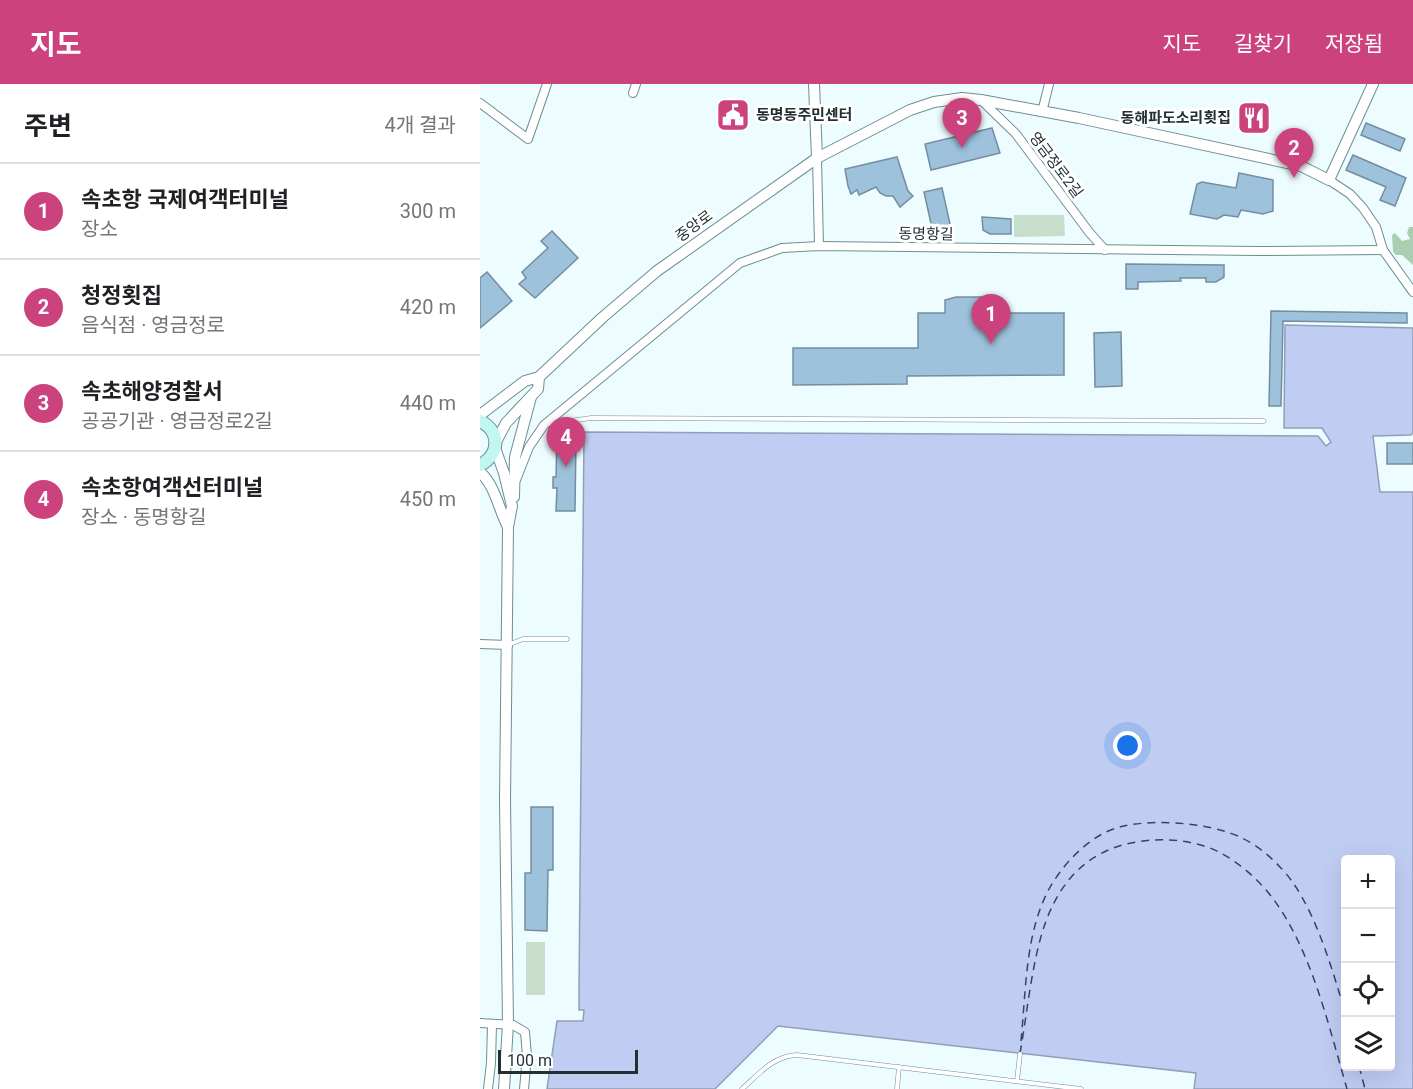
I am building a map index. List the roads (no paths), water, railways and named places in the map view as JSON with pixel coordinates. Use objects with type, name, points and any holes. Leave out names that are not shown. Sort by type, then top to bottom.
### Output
[{"type":"main road","points":[[480,421],[491,429],[496,445],[488,461],[480,465]]},
{"type":"street","points":[[480,103],[528,139],[547,84]]},
{"type":"street","points":[[814,84],[819,246]]},
{"type":"street","points":[[1042,112],[1048,84]]},
{"type":"street","points":[[1373,84],[1329,180],[1350,194],[1363,208],[1376,227],[1383,250],[1413,292]]},
{"type":"street","name":"중앙로","points":[[539,377],[603,317],[657,271],[817,158],[910,110],[934,102],[962,98],[1042,112],[1301,166],[1329,180]]},
{"type":"street","name":"영금정로2길","points":[[981,100],[1016,135],[1105,250]]},
{"type":"street","name":"동명항길","points":[[515,483],[529,447],[544,425],[740,263],[782,249],[819,246],[1105,250],[1383,250]]},
{"type":"street","points":[[480,415],[525,381],[539,377],[538,389],[506,423],[496,445],[512,506]]},
{"type":"street","points":[[504,1089],[508,1024],[505,800],[508,526],[515,483],[515,457],[531,398]]},
{"type":"street","points":[[480,472],[495,492],[501,514],[508,526]]},
{"type":"street","points":[[480,644],[508,645]]},
{"type":"street","points":[[480,1023],[508,1024],[523,1030],[527,1036],[524,1089]]},
{"type":"street","points":[[488,1089],[492,1024]]},
{"type":"lane","points":[[544,425],[591,418],[1264,421]]},
{"type":"lane","points":[[508,645],[523,639],[567,639]]},
{"type":"lane","points":[[1017,1081],[1020,1054]]},
{"type":"lane","points":[[742,1089],[766,1067],[788,1055],[1081,1089]]},
{"type":"lane","points":[[897,1089],[899,1067]]},
{"type":"water","points":[[1285,325],[1413,328],[1413,433],[1411,435],[1373,436],[1380,492],[1413,492],[1413,1089],[1194,1089],[1196,1073],[778,1026],[715,1089],[547,1089],[557,1021],[583,1021],[584,1010],[579,1010],[579,991],[584,432],[1318,436],[1326,446],[1331,442],[1322,428],[1284,428]]},
{"type":"place","name":"동명동주민센터","points":[[733,115]]},
{"type":"place","name":"동해파도소리횟집","points":[[1254,118]]},
{"type":"place","name":"속초해양경찰서","points":[[962,148]]},
{"type":"place","name":"청정횟집","points":[[1294,178]]},
{"type":"place","name":"속초항 국제여객터미널","points":[[991,344]]},
{"type":"place","name":"속초항여객선터미널","points":[[566,467]]}]
